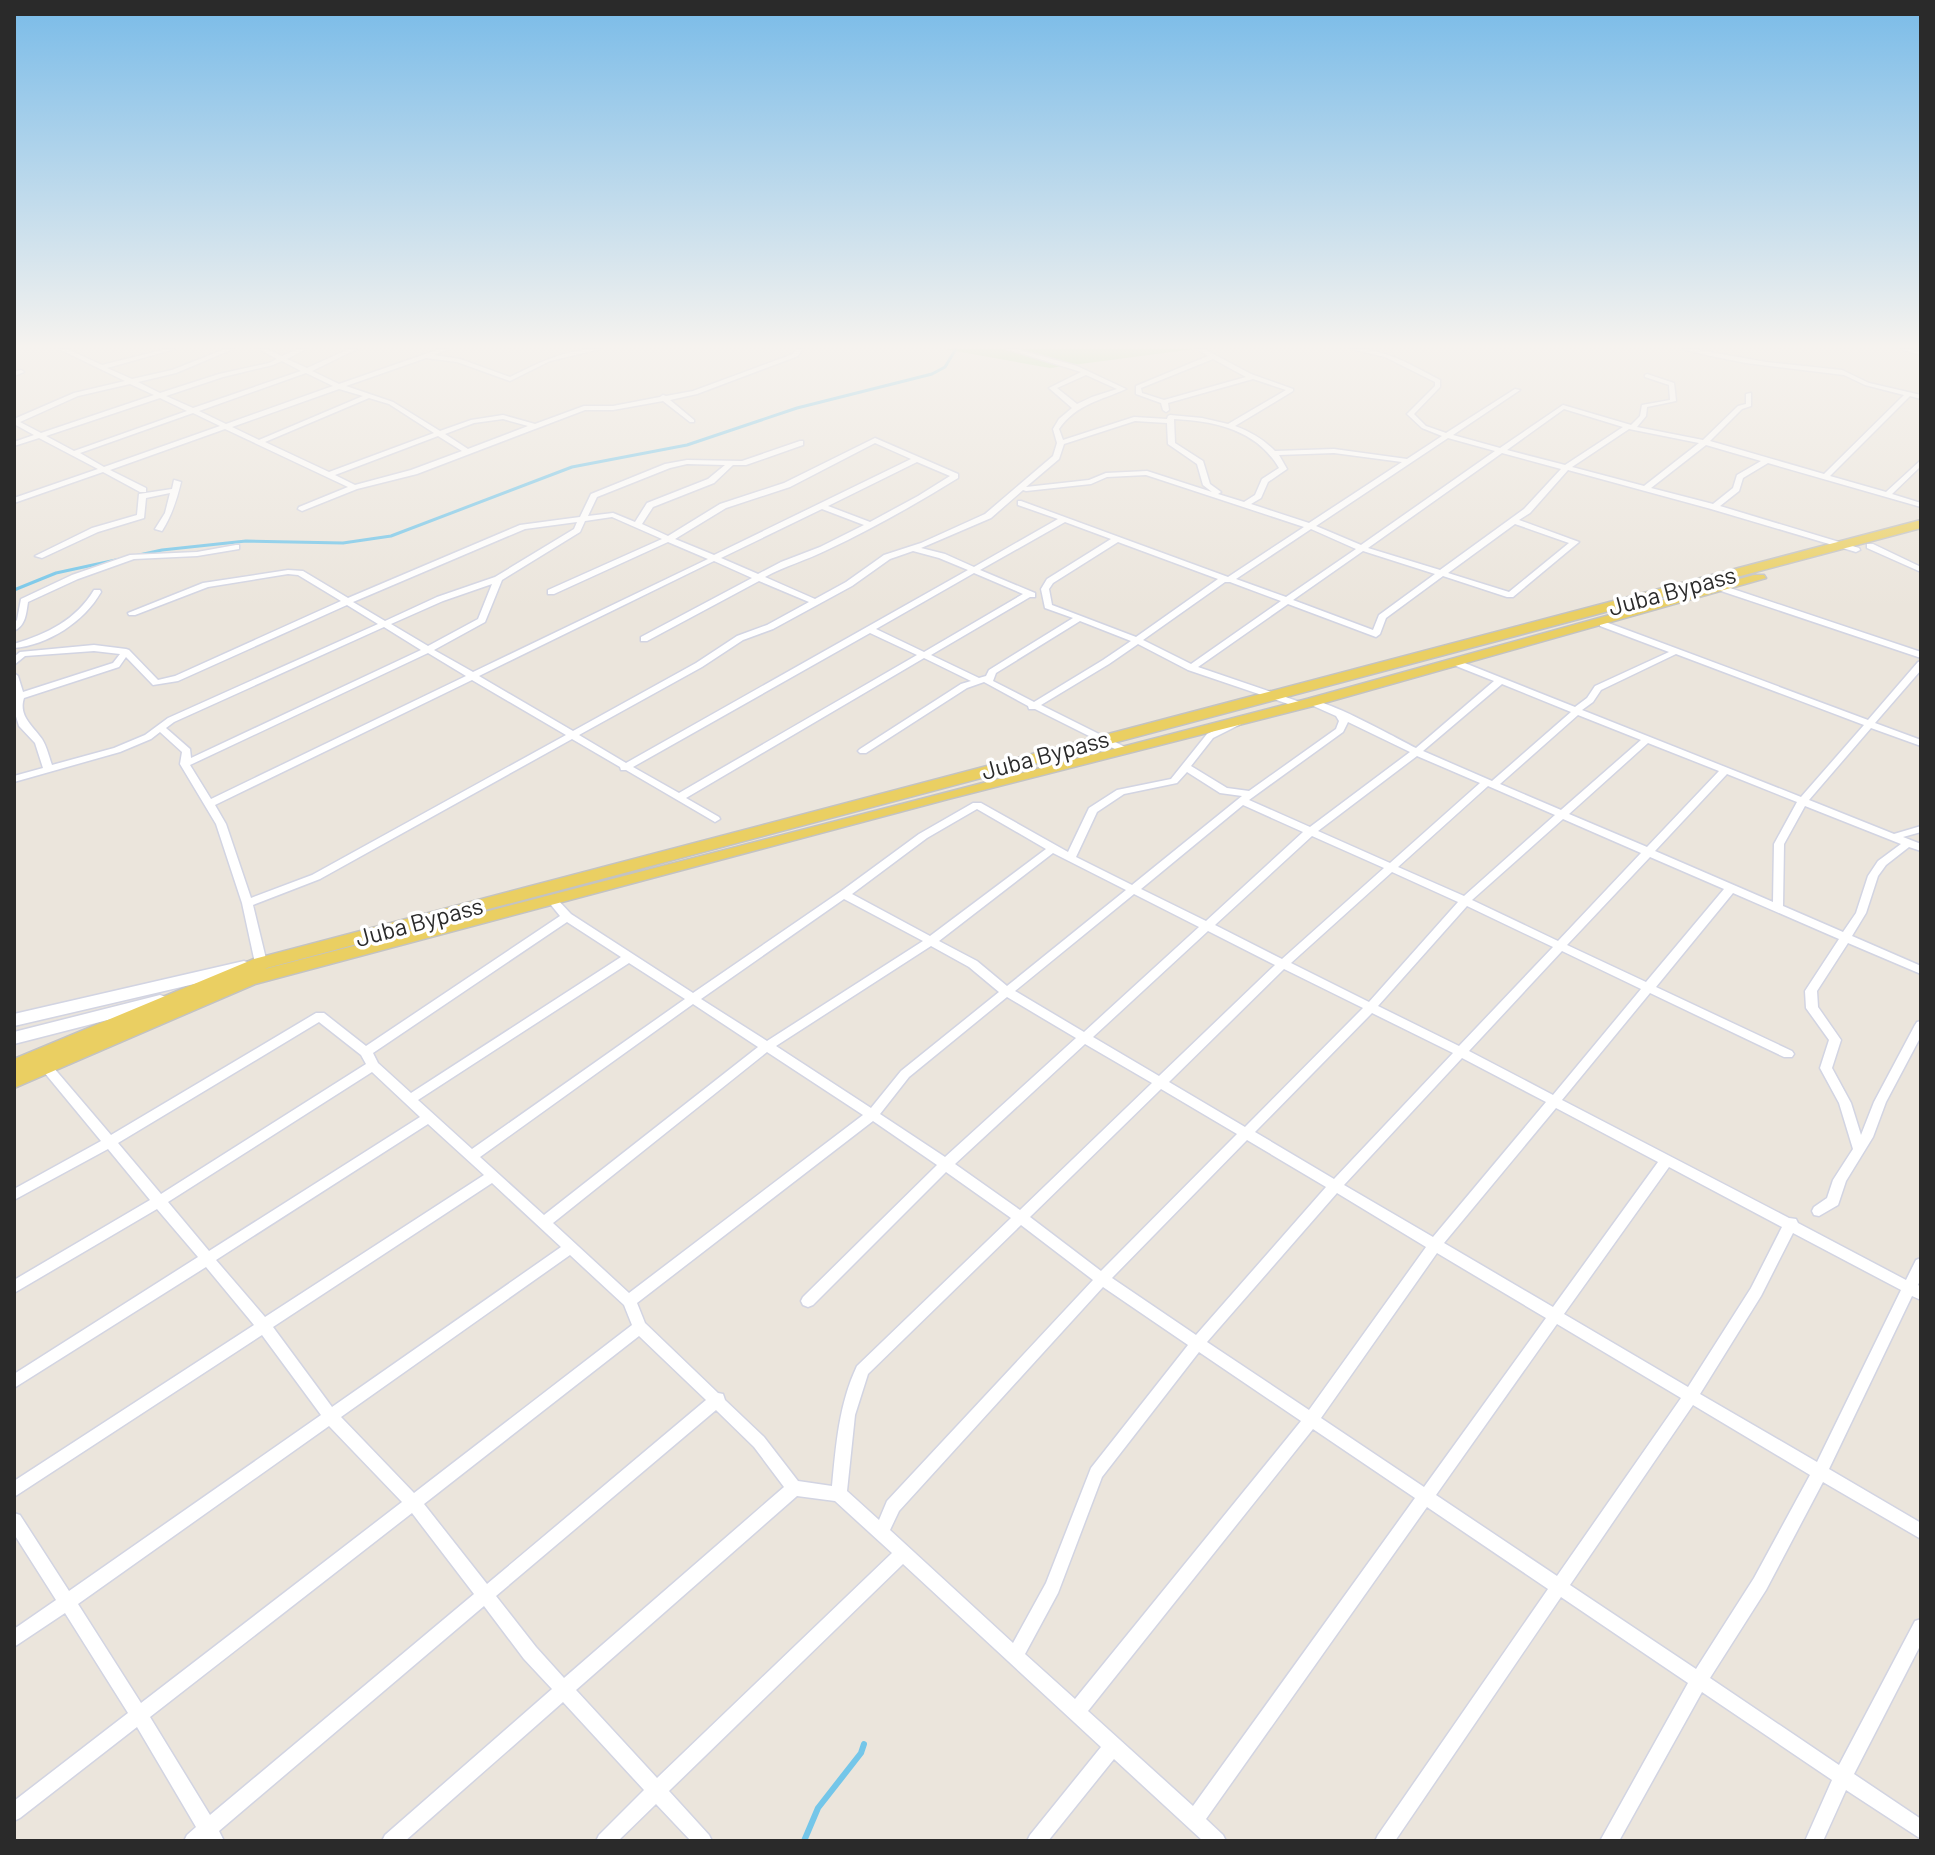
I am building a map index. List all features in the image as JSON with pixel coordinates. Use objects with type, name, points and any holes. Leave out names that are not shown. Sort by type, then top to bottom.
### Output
[{"type":"main road","name":"Juba Bypass","points":[[14,1081],[42,1061],[173,998],[259,970],[1101,739],[1276,697],[1921,524]]},
{"type":"main road","name":"Juba Bypass","points":[[14,1067],[42,1061],[259,970],[552,900],[1122,749],[1306,704],[1603,624],[1921,533]]},
{"type":"main road","points":[[14,1020],[259,970]]},
{"type":"main road","points":[[14,1038],[173,998]]},
{"type":"street","points":[[14,444],[42,436],[143,490]]},
{"type":"street","points":[[74,453],[124,436]]},
{"type":"street","points":[[14,501],[199,436]]},
{"type":"street","points":[[246,436],[354,487]]},
{"type":"street","points":[[260,442],[275,436]]},
{"type":"street","points":[[328,475],[439,436]]},
{"type":"street","points":[[445,436],[468,452]]},
{"type":"street","points":[[302,509],[354,487],[395,478],[510,436]]},
{"type":"street","points":[[247,903],[316,877],[570,737],[740,638],[770,627],[849,584],[887,557],[982,520],[1023,490],[1056,457],[1061,443],[1058,436]]},
{"type":"street","points":[[1061,443],[1084,436]]},
{"type":"street","points":[[1172,436],[1172,444],[1200,463],[1205,482],[1216,494]]},
{"type":"street","points":[[1246,504],[1258,496],[1265,481],[1283,469],[1277,453],[1252,436]]},
{"type":"street","points":[[1032,707],[1447,436],[1863,548],[1921,570]]},
{"type":"street","points":[[1191,668],[1421,505],[1525,436]]},
{"type":"street","points":[[1021,503],[1376,634],[1382,617],[1514,521],[1566,468],[1611,436]]},
{"type":"street","points":[[1677,436],[1921,505]]},
{"type":"street","points":[[1645,489],[1711,436]]},
{"type":"street","points":[[1825,477],[1867,436]]},
{"type":"street","points":[[551,592],[670,538],[723,506],[787,485],[875,440],[955,478],[644,639]]},
{"type":"street","points":[[14,779],[117,750],[162,729],[171,720],[384,624],[440,599],[498,579],[569,536],[585,521],[594,496],[649,473],[687,462],[730,464],[757,459],[800,443]]},
{"type":"street","points":[[1277,453],[1334,451],[1407,461]]},
{"type":"street","points":[[209,804],[915,460]]},
{"type":"street","points":[[1714,507],[1736,489],[1740,477],[1767,460]]},
{"type":"street","points":[[1887,495],[1921,462]]},
{"type":"street","points":[[17,647],[94,648],[126,652],[156,683],[178,678],[346,602],[533,525],[585,521],[644,511],[670,495],[711,481],[730,464]]},
{"type":"street","points":[[1023,490],[1091,482],[1106,475],[1147,473],[1309,526],[1361,548],[1510,595],[1575,542],[1514,521]]},
{"type":"street","points":[[39,556],[95,530],[141,516],[142,496],[176,486],[159,529]]},
{"type":"street","points":[[822,506],[869,524]]},
{"type":"street","points":[[638,524],[644,511]]},
{"type":"street","points":[[618,516],[813,601]]},
{"type":"street","points":[[624,768],[1064,519]]},
{"type":"street","points":[[1045,600],[1045,589],[1050,581],[1117,539]]},
{"type":"street","points":[[14,628],[21,620],[24,601],[75,577],[133,557],[197,554],[236,547]]},
{"type":"street","points":[[914,549],[933,552],[1045,600],[1078,619],[1137,640],[1191,668],[1276,697],[1339,714],[1417,752],[1921,970]]},
{"type":"street","points":[[132,613],[206,585],[288,572],[300,573],[570,737],[715,819]]},
{"type":"street","points":[[185,764],[428,650],[482,620],[498,579]]},
{"type":"street","points":[[1724,589],[1921,655]]},
{"type":"street","points":[[17,647],[73,620],[92,604],[97,592]]},
{"type":"street","points":[[678,798],[1029,594]]},
{"type":"street","points":[[863,751],[1078,619]]},
{"type":"street","points":[[1603,624],[1673,653],[1921,743]]},
{"type":"street","points":[[869,629],[982,679],[1032,707],[1122,749]]},
{"type":"street","points":[[14,662],[17,647]]},
{"type":"street","points":[[17,697],[116,665],[126,652]]},
{"type":"street","points":[[839,1494],[845,1418],[862,1370],[1284,963],[1387,868],[1590,700],[1598,688],[1673,653]]},
{"type":"street","points":[[1454,662],[1921,848]]},
{"type":"street","points":[[1778,908],[1779,844],[1803,801],[1921,664]]},
{"type":"street","points":[[14,676],[17,705],[24,726],[39,742],[48,769]]},
{"type":"street","points":[[808,1301],[944,1166],[1310,832],[1417,752],[1501,680]]},
{"type":"street","points":[[629,1301],[872,1115],[890,1097],[899,1079],[1247,797],[1340,730],[1344,721],[1339,714]]},
{"type":"street","points":[[1070,858],[1093,810],[1121,792],[1174,781],[1210,736],[1244,720]]},
{"type":"street","points":[[162,729],[187,751],[185,764],[221,824],[247,903],[259,970]]},
{"type":"street","points":[[881,1532],[893,1506],[1102,1279],[1370,1008],[1465,901],[1647,739]]},
{"type":"street","points":[[1186,767],[1224,791],[1247,797],[1310,832],[1465,901],[1788,1054]]},
{"type":"street","points":[[1015,1656],[1052,1587],[1096,1473],[1197,1344],[1336,1185],[1725,770]]},
{"type":"street","points":[[472,1156],[584,1072],[697,998],[923,836],[977,805],[1052,849],[1461,1052],[1914,1290]]},
{"type":"street","points":[[1893,837],[1921,829]]},
{"type":"street","points":[[1859,1149],[1845,1103],[1826,1068],[1835,1040],[1810,1001],[1818,978],[1861,913],[1873,876],[1882,863],[1908,843]]},
{"type":"street","points":[[544,1223],[766,1047],[930,942],[1052,849]]},
{"type":"street","points":[[1076,1712],[1313,1417],[1435,1245],[1731,888]]},
{"type":"street","points":[[844,894],[995,978],[1007,992],[1921,1532]]},
{"type":"street","points":[[552,900],[567,917],[628,958],[697,998],[944,1166],[1022,1215],[1102,1279],[1197,1344],[1313,1417],[1424,1498],[1560,1584],[1921,1830]]},
{"type":"street","points":[[14,1287],[161,1200],[369,1059],[567,917]]},
{"type":"street","points":[[411,1099],[628,958]]},
{"type":"street","points":[[14,1195],[108,1143],[320,1016],[491,1177],[629,1301],[640,1327],[718,1399],[759,1442],[794,1488],[839,1494],[1217,1841]]},
{"type":"street","points":[[1819,1211],[1833,1201],[1840,1180],[1859,1149],[1921,1025]]},
{"type":"street","points":[[42,1061],[264,1326],[331,1417],[415,1504],[486,1592],[530,1653],[703,1841]]},
{"type":"street","points":[[14,1382],[429,1117]]},
{"type":"street","points":[[1194,1820],[1666,1161]]},
{"type":"street","points":[[14,1490],[491,1177]]},
{"type":"street","points":[[1384,1841],[1692,1394],[1756,1292],[1791,1223]]},
{"type":"street","points":[[14,1639],[570,1248]]},
{"type":"street","points":[[1609,1841],[1699,1680],[1760,1584],[1914,1290],[1921,1264]]},
{"type":"street","points":[[14,1812],[640,1327]]},
{"type":"street","points":[[193,1841],[212,1835],[486,1592],[718,1399]]},
{"type":"street","points":[[391,1841],[794,1488]]},
{"type":"street","points":[[14,1520],[212,1835]]},
{"type":"street","points":[[605,1841],[904,1552]]},
{"type":"street","points":[[1814,1841],[1842,1778],[1921,1627]]},
{"type":"street","points":[[1036,1841],[1114,1745]]},
{"type":"waterway","points":[[14,590],[56,573],[162,550],[246,541],[343,543],[391,536],[572,467],[687,445],[715,436]]},
{"type":"waterway","points":[[804,1841],[818,1808],[861,1753],[864,1744]]}]
